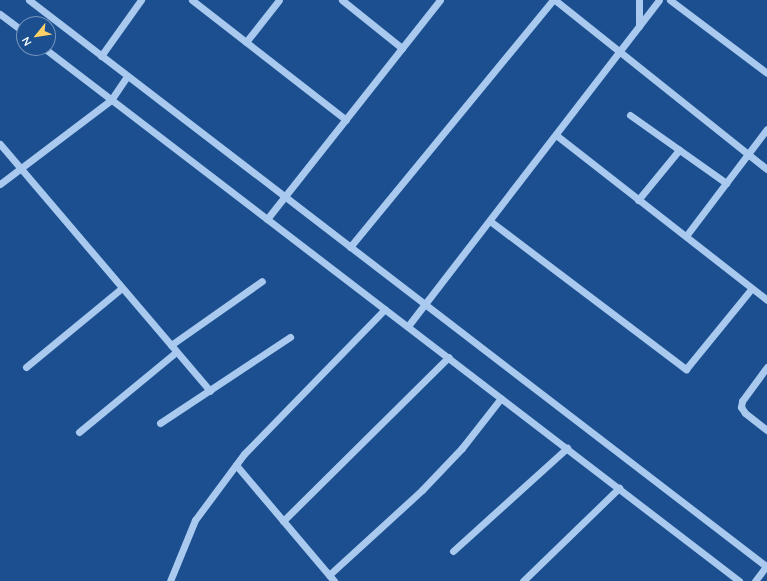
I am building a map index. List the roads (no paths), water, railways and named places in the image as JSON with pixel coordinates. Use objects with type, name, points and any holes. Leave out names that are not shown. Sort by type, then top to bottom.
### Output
[{"type":"street","points":[[29,0],[767,566],[755,581]]},
{"type":"street","points":[[101,56],[141,0]]},
{"type":"street","points":[[192,0],[346,120]]},
{"type":"street","points":[[342,0],[402,48]]},
{"type":"street","points":[[267,219],[440,0]]},
{"type":"street","points":[[350,247],[554,0],[767,169]]},
{"type":"street","points":[[639,0],[639,26]]},
{"type":"street","points":[[408,326],[659,0]]},
{"type":"street","points":[[670,0],[767,73]]},
{"type":"street","points":[[246,42],[278,1]]},
{"type":"street","points":[[0,14],[16,26]]},
{"type":"street","points":[[54,56],[739,581]]},
{"type":"street","points":[[0,184],[111,100],[127,76]]},
{"type":"street","points":[[630,115],[726,183]]},
{"type":"street","points":[[686,236],[767,129]]},
{"type":"street","points":[[556,135],[767,300]]},
{"type":"street","points":[[0,144],[210,391]]},
{"type":"street","points":[[638,200],[679,150]]},
{"type":"street","points":[[490,221],[686,369],[752,288]]},
{"type":"street","points":[[171,345],[262,281]]},
{"type":"street","points":[[26,367],[122,288]]},
{"type":"street","points":[[170,581],[195,520],[236,465],[385,309]]},
{"type":"street","points":[[160,423],[290,337]]},
{"type":"street","points":[[79,432],[176,352]]},
{"type":"street","points":[[283,521],[449,358]]},
{"type":"street","points":[[767,367],[742,401],[741,408],[745,414],[767,430]]},
{"type":"street","points":[[329,575],[395,518],[462,448],[501,398]]},
{"type":"street","points":[[453,552],[567,448]]},
{"type":"street","points":[[236,465],[334,581]]},
{"type":"street","points":[[523,581],[619,488]]}]
